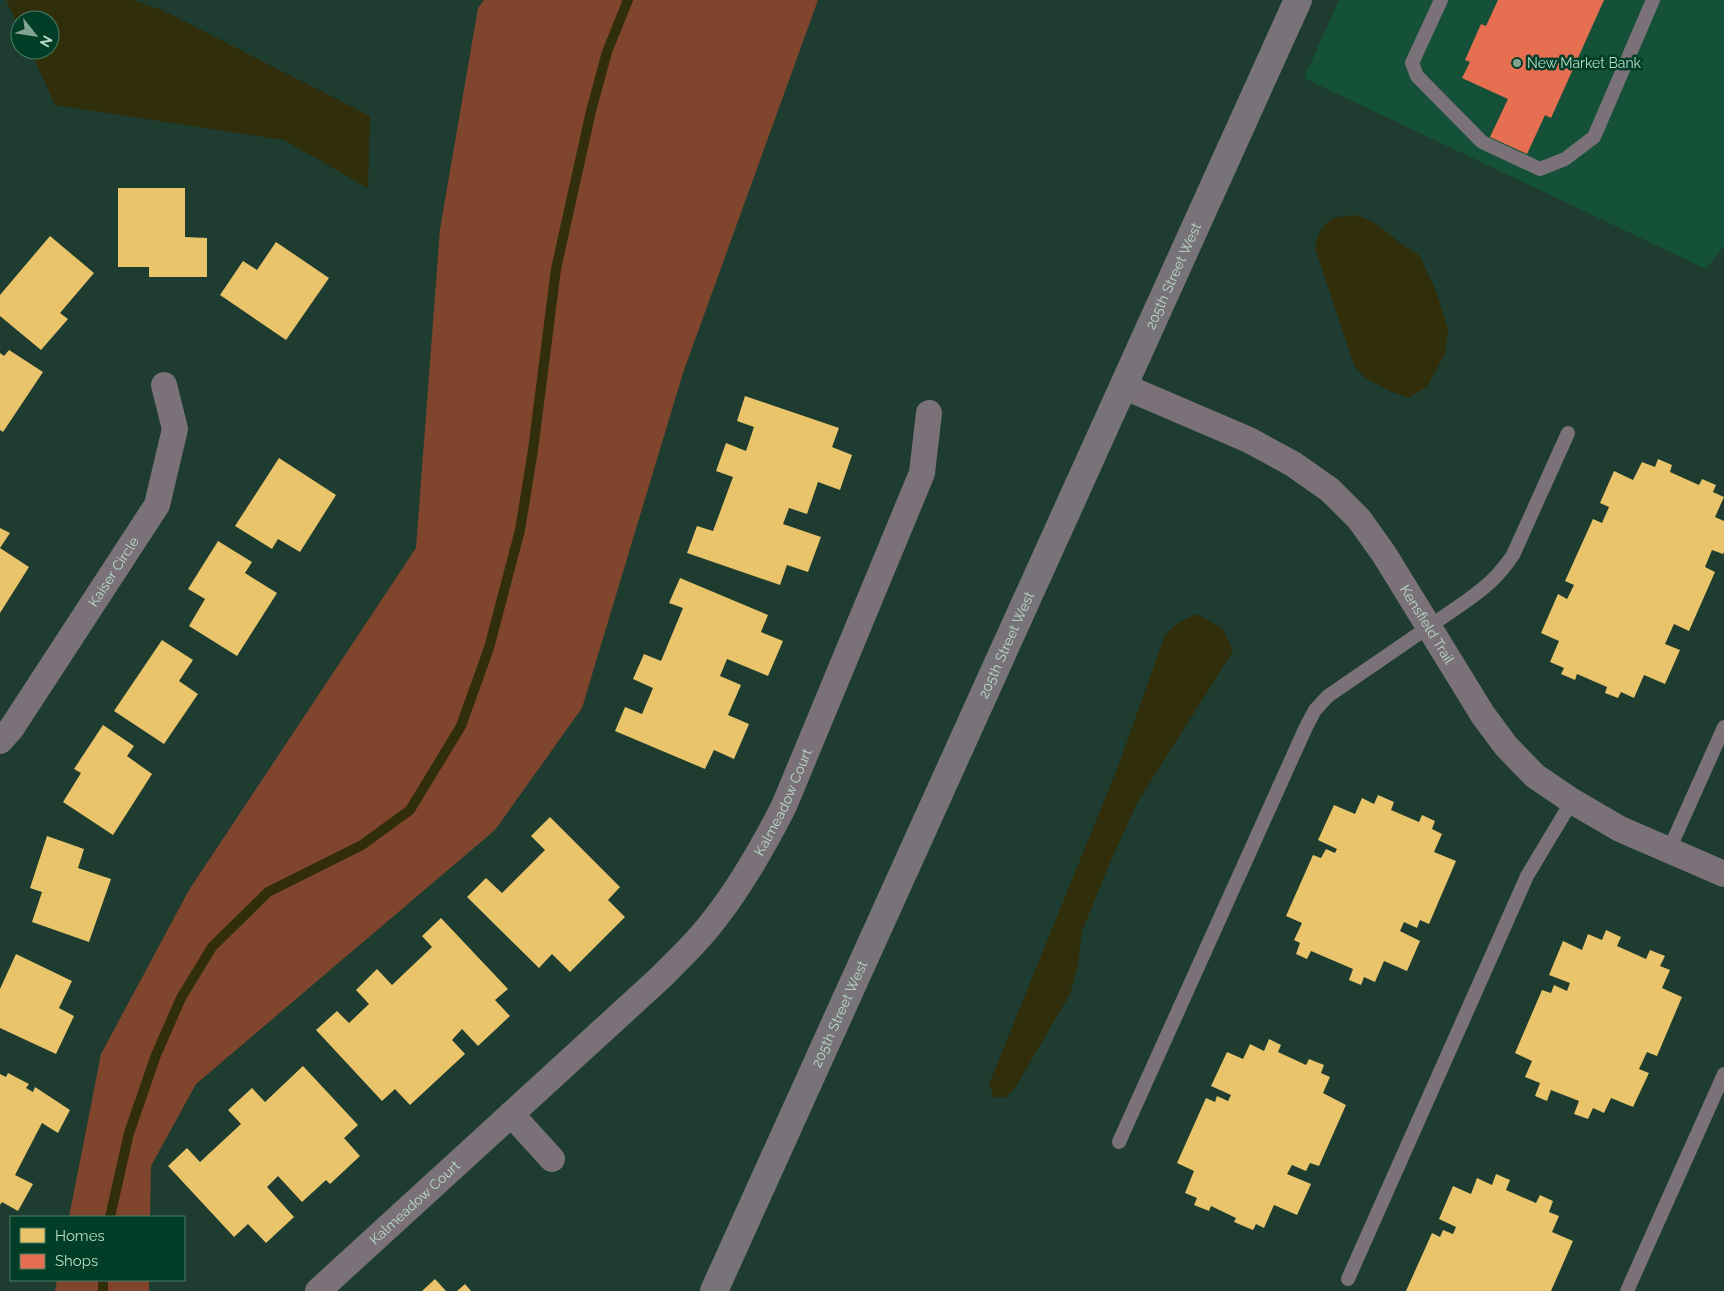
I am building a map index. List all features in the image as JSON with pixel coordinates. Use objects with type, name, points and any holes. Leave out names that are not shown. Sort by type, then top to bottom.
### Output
[{"type":"street","name":"205th Street West","points":[[714,1291],[1298,0]]},
{"type":"street","name":"Kaiser Circle","points":[[0,741],[10,729],[158,505],[175,430],[164,385]]},
{"type":"street","name":"Kensfield Trail","points":[[1123,386],[1249,440],[1293,464],[1330,490],[1359,518],[1384,554],[1483,715],[1506,746],[1536,776],[1572,801],[1620,829],[1724,874]]},
{"type":"street","name":"Kalmeadow Court","points":[[318,1291],[660,978],[690,948],[720,913],[765,843],[784,806],[922,473],[929,413]]},
{"type":"street","points":[[511,1114],[552,1159]]},
{"type":"lane","points":[[1441,0],[1412,63],[1417,76],[1482,142],[1540,169],[1565,159],[1594,137],[1653,0]]},
{"type":"lane","points":[[1119,1142],[1315,710],[1335,691],[1487,587],[1502,572],[1513,555],[1568,433]]},
{"type":"lane","points":[[1669,850],[1724,727]]},
{"type":"lane","points":[[1348,1279],[1527,876],[1572,801]]},
{"type":"lane","points":[[1627,1291],[1724,1074]]},
{"type":"shaded area","points":[[6,0],[132,0],[162,10],[370,116],[368,188],[284,140],[55,105],[35,60],[60,60],[60,10],[11,10]]},
{"type":"shaded area","points":[[484,0],[818,0],[683,373],[582,708],[495,830],[196,1084],[151,1166],[150,1216],[69,1216],[101,1054],[189,890],[416,548],[440,229],[478,8]]},
{"type":"shaded area","points":[[1339,0],[1724,0],[1724,246],[1706,269],[1304,78]]},
{"type":"shaded area","points":[[1356,215],[1375,223],[1404,246],[1419,255],[1436,291],[1448,329],[1445,353],[1427,387],[1408,398],[1364,377],[1354,365],[1315,248],[1317,239],[1327,223],[1337,217]]},
{"type":"shaded area","points":[[1197,614],[1223,629],[1233,651],[1137,803],[1082,931],[1078,965],[1070,994],[1015,1088],[1005,1098],[994,1097],[989,1084],[1119,764],[1165,635],[1178,623]]},
{"type":"shaded area","points":[[57,1281],[149,1281],[149,1291],[55,1291]]},
{"type":"building: Homes","points":[[118,188],[185,188],[185,237],[207,238],[207,277],[149,277],[149,267],[118,267]]},
{"type":"building: Homes","points":[[50,236],[94,273],[60,313],[68,319],[41,350],[0,316],[0,295]]},
{"type":"building: Homes","points":[[276,242],[329,278],[286,340],[220,295],[243,261],[257,270]]},
{"type":"building: Homes","points":[[9,350],[43,372],[3,432],[0,430],[0,353],[4,356]]},
{"type":"building: Homes","points":[[745,396],[839,428],[832,447],[852,455],[840,490],[818,482],[807,514],[789,508],[783,524],[821,537],[808,572],[787,565],[780,585],[687,553],[697,526],[713,531],[733,477],[716,471],[726,443],[746,451],[754,427],[737,421]]},
{"type":"building: Homes","points":[[279,458],[336,495],[300,552],[278,539],[272,549],[235,526]]},
{"type":"building: Homes","points":[[1658,459],[1672,465],[1670,472],[1699,485],[1702,479],[1716,485],[1713,492],[1724,497],[1715,517],[1724,521],[1724,552],[1723,554],[1712,550],[1705,567],[1715,572],[1689,631],[1674,624],[1665,644],[1680,650],[1665,684],[1644,675],[1634,698],[1621,692],[1618,698],[1605,693],[1607,687],[1577,674],[1575,680],[1561,674],[1564,668],[1550,662],[1559,641],[1541,633],[1558,594],[1567,599],[1574,585],[1565,581],[1593,519],[1602,523],[1609,507],[1600,503],[1614,471],[1633,480],[1642,462],[1655,467]]},
{"type":"building: Homes","points":[[0,528],[10,533],[0,548]]},
{"type":"building: Homes","points":[[218,541],[252,562],[245,573],[277,593],[237,656],[189,626],[205,599],[188,589]]},
{"type":"building: Homes","points":[[0,548],[29,567],[0,613]]},
{"type":"building: Homes","points":[[680,578],[768,615],[761,632],[783,641],[768,676],[727,659],[720,676],[741,685],[728,715],[749,724],[734,759],[714,750],[705,769],[615,731],[625,707],[642,714],[653,688],[633,679],[644,654],[661,661],[683,608],[669,603]]},
{"type":"building: Homes","points":[[162,640],[193,660],[179,681],[198,694],[164,744],[114,711]]},
{"type":"building: Homes","points":[[103,725],[134,746],[127,756],[152,774],[113,835],[63,802],[81,773],[74,769]]},
{"type":"building: Homes","points":[[1378,795],[1394,802],[1391,810],[1419,822],[1422,815],[1435,821],[1432,829],[1442,834],[1434,852],[1456,861],[1429,924],[1420,920],[1417,928],[1404,922],[1400,931],[1420,941],[1407,971],[1384,961],[1375,982],[1364,977],[1361,985],[1349,980],[1353,969],[1311,951],[1307,959],[1296,954],[1300,943],[1294,940],[1302,923],[1286,916],[1313,855],[1321,858],[1326,849],[1335,853],[1337,849],[1318,840],[1334,805],[1355,814],[1362,798],[1374,804]]},
{"type":"building: Homes","points":[[550,817],[620,887],[608,900],[625,917],[570,972],[552,954],[539,968],[467,897],[486,878],[502,893],[545,850],[531,836]]},
{"type":"building: Homes","points":[[47,836],[84,849],[78,868],[111,879],[89,942],[32,922],[42,892],[30,888]]},
{"type":"building: Homes","points":[[441,918],[508,989],[495,1000],[510,1016],[478,1046],[462,1029],[452,1040],[465,1054],[410,1105],[395,1089],[382,1101],[316,1030],[337,1011],[349,1023],[369,1004],[356,990],[377,969],[392,985],[432,947],[422,936]]},
{"type":"building: Homes","points":[[1606,930],[1621,937],[1617,946],[1646,959],[1650,950],[1665,956],[1660,966],[1670,970],[1662,988],[1682,997],[1657,1056],[1647,1052],[1639,1069],[1649,1073],[1633,1107],[1611,1098],[1604,1113],[1593,1108],[1588,1119],[1574,1114],[1579,1101],[1551,1090],[1547,1101],[1535,1096],[1540,1083],[1525,1077],[1532,1061],[1515,1053],[1542,990],[1551,993],[1554,985],[1567,991],[1570,983],[1549,975],[1563,941],[1582,950],[1588,934],[1602,940]]},
{"type":"building: Homes","points":[[16,954],[72,981],[59,1008],[74,1016],[56,1054],[0,1028],[0,989]]},
{"type":"building: Homes","points":[[1269,1039],[1281,1045],[1278,1052],[1306,1065],[1309,1059],[1324,1065],[1321,1073],[1330,1077],[1323,1093],[1346,1105],[1319,1166],[1310,1163],[1306,1171],[1292,1165],[1287,1174],[1311,1184],[1297,1215],[1274,1205],[1264,1228],[1256,1224],[1253,1230],[1234,1222],[1236,1218],[1211,1206],[1209,1211],[1194,1205],[1197,1198],[1185,1193],[1194,1171],[1177,1163],[1206,1098],[1215,1102],[1217,1096],[1228,1101],[1231,1095],[1211,1086],[1227,1052],[1243,1059],[1250,1044],[1264,1051]]},
{"type":"building: Homes","points":[[303,1066],[358,1125],[344,1138],[360,1156],[330,1184],[326,1180],[302,1202],[278,1176],[267,1187],[294,1217],[266,1243],[248,1224],[234,1237],[168,1166],[187,1148],[200,1162],[241,1124],[228,1110],[252,1088],[265,1102]]},
{"type":"building: Homes","points":[[8,1073],[29,1084],[26,1088],[33,1092],[35,1087],[70,1110],[58,1133],[42,1123],[15,1175],[33,1184],[18,1211],[2,1202],[0,1205],[0,1074],[6,1077]]},
{"type":"building: Homes","points":[[1496,1174],[1510,1180],[1506,1190],[1536,1203],[1540,1195],[1553,1201],[1549,1212],[1559,1216],[1552,1232],[1573,1241],[1551,1291],[1406,1291],[1432,1233],[1440,1237],[1443,1230],[1453,1234],[1456,1227],[1439,1219],[1453,1186],[1471,1194],[1477,1178],[1492,1185]]},
{"type":"building: Homes","points":[[435,1279],[446,1291],[422,1291]]},
{"type":"building: Homes","points":[[465,1284],[471,1291],[457,1291]]},
{"type":"building: Shops","points":[[1498,0],[1604,0],[1551,118],[1545,115],[1527,154],[1490,137],[1508,99],[1462,78],[1470,62],[1465,60],[1481,24],[1486,26]]},
{"type":"waterway","points":[[110,1216],[129,1133],[156,1055],[181,998],[212,947],[268,892],[362,845],[410,810],[461,726],[489,648],[520,530],[533,450],[556,269],[591,111],[607,52],[628,0]]},
{"type":"waterway","points":[[103,1281],[103,1291]]},
{"type":"place","name":"New Market Bank","points":[[1517,63]]}]
